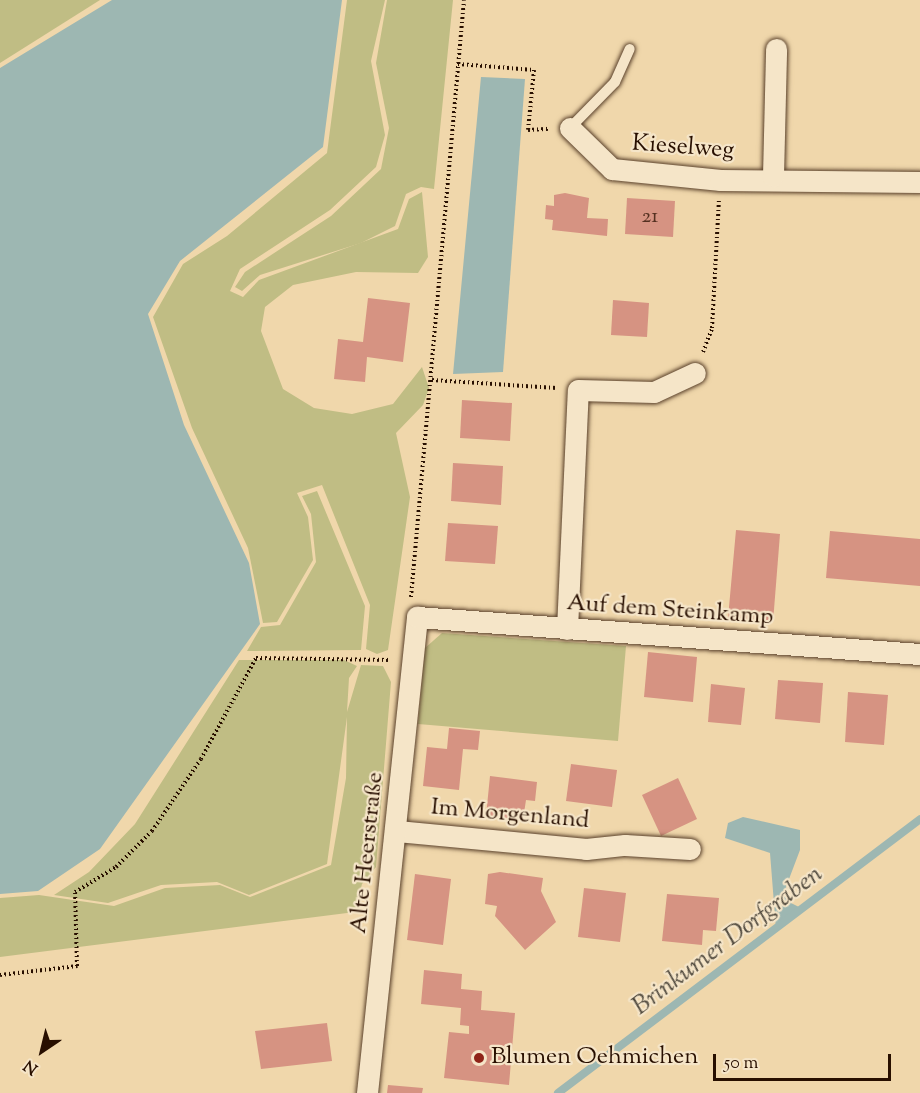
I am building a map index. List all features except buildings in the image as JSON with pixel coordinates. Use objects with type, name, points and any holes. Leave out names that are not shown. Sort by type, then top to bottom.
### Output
[{"type":"street","points":[[773,176],[776,49]]},
{"type":"street","name":"Kieselweg","points":[[570,128],[612,169],[720,180],[773,176],[920,182]]},
{"type":"street","points":[[567,629],[578,390],[654,392],[695,373]]},
{"type":"street","name":"Auf dem Steinkamp","points":[[417,617],[920,654]]},
{"type":"street","name":"Alte Heerstraße","points":[[367,1093],[397,831],[417,617]]},
{"type":"street","name":"Im Morgenland","points":[[397,831],[585,849],[625,845],[690,849]]},
{"type":"lane","points":[[570,128],[615,82],[630,49]]},
{"type":"path","points":[[417,617],[411,595],[432,380],[464,0]]},
{"type":"path","points":[[458,64],[534,70],[528,130],[570,128]]},
{"type":"path","points":[[695,373],[712,328],[720,180]]},
{"type":"path","points":[[432,380],[578,390]]},
{"type":"path","points":[[0,975],[77,966],[75,892],[116,867],[152,831],[201,759],[256,658],[413,660]]},
{"type":"shaded area","points":[[0,0],[100,0],[0,63]]},
{"type":"shaded area","points":[[347,0],[385,0],[371,61],[385,135],[376,167],[330,210],[240,269],[230,291],[243,297],[259,280],[398,229],[409,199],[422,192],[428,257],[418,273],[356,272],[293,285],[265,307],[261,331],[283,389],[314,408],[352,414],[393,404],[422,367],[429,388],[423,405],[396,433],[410,497],[388,650],[377,654],[366,649],[370,605],[322,485],[297,493],[308,517],[313,560],[277,622],[263,623],[248,548],[192,428],[153,317],[183,264],[227,236],[327,153]]},
{"type":"shaded area","points":[[387,0],[453,0],[434,189],[421,187],[406,194],[395,226],[361,243],[260,275],[242,291],[235,287],[245,272],[331,216],[381,169],[389,128],[376,63]]},
{"type":"shaded area","points":[[317,491],[365,606],[361,650],[247,651],[261,627],[280,625],[316,562],[311,514],[302,496]]},
{"type":"shaded area","points":[[442,633],[626,646],[618,741],[418,724],[425,648]]},
{"type":"shaded area","points":[[239,660],[344,660],[357,666],[349,678],[347,712],[361,665],[383,666],[391,682],[376,867],[362,884],[355,912],[0,957],[0,898],[39,895],[114,906],[165,888],[220,885],[250,897],[331,865],[346,778],[347,717],[327,864],[249,895],[217,882],[161,885],[108,903],[54,895],[89,872],[135,824]]},
{"type":"water","points":[[112,0],[342,0],[323,147],[180,261],[148,314],[184,425],[249,563],[260,624],[100,849],[38,891],[0,894],[0,68]]},
{"type":"water","points":[[481,77],[525,79],[503,372],[453,374]]},
{"type":"water","points":[[743,817],[800,830],[800,850],[786,887],[791,903],[803,909],[776,929],[770,853],[725,838],[728,823]]},
{"type":"waterway","name":"Brinkumer Dorfgraben","points":[[558,1093],[920,819]]},
{"type":"place","name":"Blumen Oehmichen","points":[[479,1058]]}]
